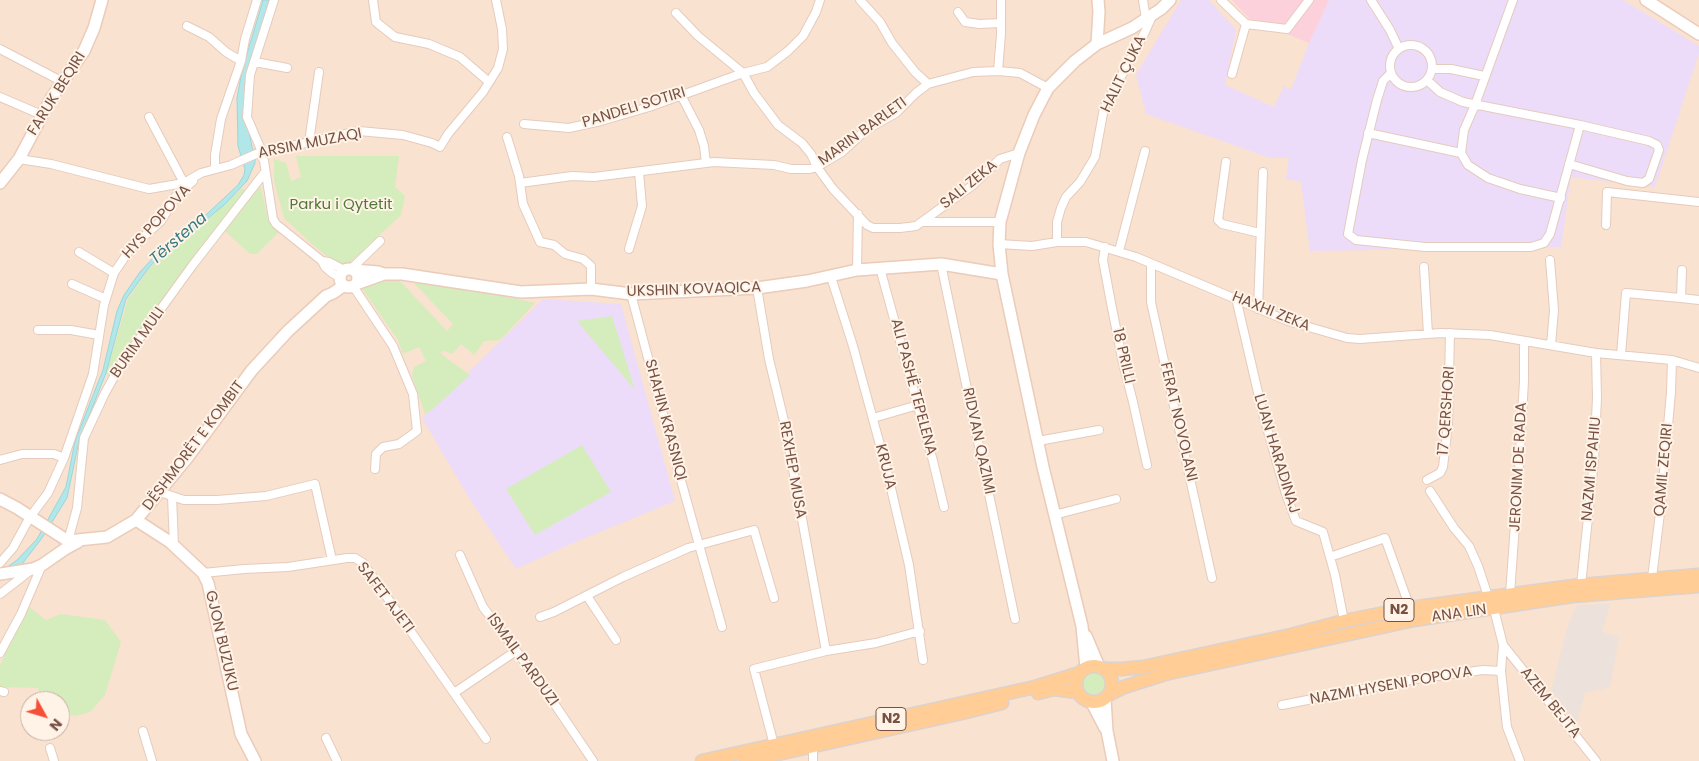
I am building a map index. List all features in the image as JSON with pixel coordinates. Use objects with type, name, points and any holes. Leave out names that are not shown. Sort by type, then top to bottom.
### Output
[{"type":"main road","name":"ANA LIN","points":[[1101,668],[1143,667],[1291,635],[1344,621],[1410,608],[1581,585],[1699,575]]},
{"type":"main road","name":"ANA LIN","points":[[1107,697],[1124,687],[1165,674],[1414,620],[1572,596],[1699,586]]},
{"type":"main road","points":[[1101,668],[1110,676],[1112,686],[1107,697],[1092,703],[1083,699],[1077,692],[1076,682],[1083,670],[1101,668]]},
{"type":"main road","name":"N2","points":[[702,761],[1035,686],[1083,670]]},
{"type":"main road","name":"N2","points":[[746,761],[962,713],[1054,689],[1077,692]]},
{"type":"street","name":"FARUK BEQIRI","points":[[0,183],[19,159],[42,115],[90,40],[102,0]]},
{"type":"street","points":[[215,169],[222,119],[241,61],[245,39],[257,0]]},
{"type":"street","points":[[274,0],[250,75],[247,117],[259,153],[264,161],[273,219],[276,224],[322,261],[329,262],[347,278],[393,346],[413,394],[417,431],[399,444],[383,447],[376,454],[375,469]]},
{"type":"street","points":[[373,0],[376,22],[395,37],[429,44],[460,57],[489,82],[498,68],[503,49],[502,29],[496,0]]},
{"type":"street","name":"PANDELI SOTIRI","points":[[524,124],[569,128],[601,121],[742,73],[766,68],[788,51],[803,36],[816,12],[820,0]]},
{"type":"street","points":[[860,0],[880,22],[892,43],[914,72],[928,84]]},
{"type":"street","points":[[998,71],[1002,22],[1001,0]]},
{"type":"street","points":[[1097,44],[1098,0]]},
{"type":"street","points":[[1143,0],[1149,18]]},
{"type":"street","points":[[1101,668],[1082,626],[1054,515],[1002,274],[1000,222],[1019,153],[1034,115],[1048,88],[1068,67],[1097,44],[1149,18],[1170,0]]},
{"type":"street","points":[[1221,0],[1246,24],[1286,29],[1309,0]]},
{"type":"street","points":[[1371,0],[1390,30],[1399,49]]},
{"type":"street","points":[[1513,0],[1464,130],[1461,153],[1468,165],[1488,178],[1520,189],[1561,198]]},
{"type":"street","points":[[1646,0],[1699,34]]},
{"type":"street","points":[[958,12],[965,22],[979,24],[1002,22]]},
{"type":"street","points":[[676,13],[698,36],[742,73],[754,93],[778,125],[802,143],[833,189],[858,214],[857,270]]},
{"type":"street","name":"HALIT ÇUKA","points":[[1057,242],[1057,222],[1066,198],[1080,182],[1095,157],[1104,108],[1145,32],[1149,18]]},
{"type":"street","points":[[1232,74],[1246,24]]},
{"type":"street","points":[[187,26],[209,37],[226,52],[241,61]]},
{"type":"street","points":[[1408,45],[1422,48],[1430,55],[1432,69],[1427,80],[1417,87],[1405,87],[1395,80],[1391,73],[1391,61],[1395,52],[1408,45]]},
{"type":"street","points":[[0,48],[63,82]]},
{"type":"street","points":[[255,62],[287,68]]},
{"type":"street","points":[[1432,69],[1451,69],[1484,76]]},
{"type":"street","name":"MARIN BARLETI","points":[[520,183],[572,176],[594,177],[714,162],[810,169],[817,167],[842,152],[866,130],[896,113],[928,84],[973,72],[998,71],[1020,73],[1048,88]]},
{"type":"street","points":[[309,142],[319,72]]},
{"type":"street","points":[[1391,73],[1384,81],[1368,133],[1348,234],[1356,240],[1425,247],[1531,247],[1544,243],[1550,234],[1561,198],[1580,125]]},
{"type":"street","points":[[1427,80],[1440,92],[1475,105],[1580,125],[1649,141],[1657,145],[1659,150],[1649,179],[1643,183],[1569,164]]},
{"type":"street","name":"ARSIM MUZAQI","points":[[19,159],[51,164],[149,189],[184,183],[201,173],[231,165],[259,153],[358,131],[403,135],[440,147],[489,82]]},
{"type":"street","points":[[681,95],[700,130],[706,163]]},
{"type":"street","points":[[0,97],[42,115]]},
{"type":"street","points":[[149,117],[184,183]]},
{"type":"street","points":[[1368,133],[1461,153]]},
{"type":"street","points":[[507,137],[520,183],[522,204],[540,242],[554,245],[565,254],[583,259],[591,266],[591,289]]},
{"type":"street","points":[[1120,251],[1145,151]]},
{"type":"street","name":"SALI ZEKA","points":[[858,214],[868,226],[873,228],[916,226],[973,185],[1000,159],[1019,153]]},
{"type":"street","points":[[1226,162],[1218,220],[1222,224],[1260,233]]},
{"type":"street","name":"BURIM MULI","points":[[63,538],[77,508],[84,438],[105,393],[141,337],[199,257],[265,172]]},
{"type":"street","points":[[629,249],[642,206],[640,172]]},
{"type":"street","points":[[1258,309],[1263,172]]},
{"type":"street","name":"HYS POPOVA","points":[[0,563],[13,548],[48,493],[64,458],[93,374],[106,299],[114,273],[131,248],[162,221],[176,196],[201,173]]},
{"type":"street","points":[[1606,225],[1607,192],[1699,202]]},
{"type":"street","name":"SALI ZEKA","points":[[922,222],[1000,222]]},
{"type":"street","points":[[347,278],[380,241]]},
{"type":"street","name":"HAXHI ZEKA","points":[[1000,244],[1032,246],[1057,242],[1086,242],[1120,251],[1290,322],[1347,338],[1360,339],[1450,333],[1490,335],[1596,353],[1672,360],[1699,368]]},
{"type":"street","name":"18 PRILLI","points":[[1105,247],[1104,260],[1123,364],[1134,402],[1147,465]]},
{"type":"street","name":"HYS POPOVA","points":[[79,252],[114,273]]},
{"type":"street","points":[[1550,260],[1554,310],[1551,344]]},
{"type":"street","name":"UKSHIN KOVAQICA","points":[[347,278],[378,272],[384,274],[408,274],[521,292],[591,289],[631,294],[757,288],[831,277],[857,270],[942,264],[1002,274]]},
{"type":"street","name":"RIDVAN QAZIMI","points":[[942,264],[1015,619]]},
{"type":"street","name":"FERAT NOVOLANI","points":[[1152,264],[1151,302],[1212,578]]},
{"type":"street","points":[[1424,267],[1428,334]]},
{"type":"street","name":"ALI PASHË TEPELENA","points":[[880,268],[918,404],[944,507]]},
{"type":"street","points":[[1681,298],[1682,270]]},
{"type":"street","name":"KRUJA","points":[[831,277],[853,346],[886,467],[909,565],[924,660]]},
{"type":"street","name":"DËSHMORËT E KOMBIT","points":[[33,568],[84,539],[107,538],[136,520],[160,492],[252,370],[288,331],[326,296],[329,290],[347,278]]},
{"type":"street","points":[[72,284],[106,299]]},
{"type":"street","name":"REXHEP MUSA","points":[[757,288],[769,359],[785,426],[826,651]]},
{"type":"street","points":[[1621,355],[1626,293],[1699,300]]},
{"type":"street","name":"SHAHIN KRASNIQI","points":[[631,294],[722,627]]},
{"type":"street","name":"LUAN HARADINAJ","points":[[1236,298],[1262,414],[1296,522],[1323,532],[1344,621]]},
{"type":"street","points":[[38,330],[72,330],[99,335]]},
{"type":"street","name":"17 QERSHORI","points":[[1427,480],[1440,473],[1443,467],[1448,424],[1450,333]]},
{"type":"street","name":"JERONIM DE RADA","points":[[1510,594],[1521,430],[1524,341]]},
{"type":"street","name":"NAZMI ISPAHIU","points":[[1581,585],[1594,460],[1597,398],[1596,353]]},
{"type":"street","name":"QAMIL ZEQIRI","points":[[1652,578],[1661,504],[1672,360]]},
{"type":"street","points":[[872,418],[918,404]]},
{"type":"street","points":[[1038,441],[1099,430]]},
{"type":"street","points":[[0,460],[22,454],[54,454],[64,458]]},
{"type":"street","points":[[160,492],[184,500],[217,500],[266,496],[315,484],[332,560]]},
{"type":"street","points":[[1430,491],[1454,528],[1469,546],[1494,609],[1503,645],[1501,671],[1507,727],[1520,761]]},
{"type":"street","points":[[172,496],[174,545]]},
{"type":"street","points":[[0,499],[63,538],[84,539]]},
{"type":"street","points":[[1054,515],[1116,499]]},
{"type":"street","name":"GJON BUZUKU","points":[[136,520],[174,545],[203,573],[208,583],[241,734],[255,761]]},
{"type":"street","points":[[540,616],[554,612],[623,577],[688,548],[754,530],[774,598]]},
{"type":"street","name":"ANA LIN","points":[[1330,557],[1385,538],[1410,608]]},
{"type":"street","name":"ISMAIL PARDUZI","points":[[460,555],[483,607],[540,681],[593,761]]},
{"type":"street","name":"SAFET AJETI","points":[[203,573],[288,567],[355,558],[363,564],[486,739]]},
{"type":"street","points":[[0,574],[33,568]]},
{"type":"street","points":[[0,594],[33,568]]},
{"type":"street","points":[[0,653],[22,614],[33,568]]},
{"type":"street","points":[[587,596],[616,640]]},
{"type":"street","points":[[1082,626],[1083,670]]},
{"type":"street","points":[[774,745],[754,669],[826,651],[876,643],[920,632]]},
{"type":"street","name":"AZEM BEJTA","points":[[1503,645],[1596,761]]},
{"type":"street","points":[[454,693],[516,651]]},
{"type":"street","name":"NAZMI HYSENI POPOVA","points":[[1282,705],[1415,679],[1483,670],[1501,671]]},
{"type":"street","points":[[1107,697],[1107,731],[1113,761]]},
{"type":"street","points":[[1092,703],[1107,731]]},
{"type":"street","points":[[143,731],[152,761]]},
{"type":"street","points":[[326,738],[337,761]]},
{"type":"street","points":[[813,745],[814,761]]},
{"type":"street","points":[[50,748],[54,761]]},
{"type":"shaded area","points":[[0,0],[1699,0],[1699,761],[0,761]]},
{"type":"shaded area","points":[[1181,0],[1209,0],[1236,30],[1225,85],[1274,107],[1284,86],[1291,90],[1309,43],[1329,0],[1623,0],[1699,46],[1699,53],[1655,187],[1571,177],[1561,247],[1310,251],[1301,182],[1286,179],[1289,158],[1270,158],[1146,114],[1136,75]]},
{"type":"shaded area","points":[[1232,0],[1329,0],[1309,43],[1250,19]]},
{"type":"shaded area","points":[[543,299],[621,304],[675,501],[516,569],[471,501],[422,418]]},
{"type":"shaded area","points":[[1610,604],[1602,632],[1619,637],[1610,687],[1585,693],[1576,725],[1551,691],[1566,631],[1577,605]]},
{"type":"green space","name":"Parku i Qytetit","points":[[296,156],[399,156],[395,187],[405,196],[401,215],[343,269],[284,218],[274,181],[274,159],[286,163],[291,181],[301,177]]},
{"type":"green space","points":[[257,187],[261,187],[268,220],[280,231],[257,254],[250,254],[223,229]]},
{"type":"green space","points":[[242,188],[247,191],[112,379],[106,374],[128,299],[152,265],[213,215]]},
{"type":"green space","points":[[397,278],[447,331],[453,324],[413,282],[469,288],[535,303],[500,340],[484,341],[474,355],[461,344],[452,354],[445,351],[440,352],[470,375],[425,414],[412,376],[414,367],[426,361],[419,347],[403,354],[398,340],[361,287],[363,280]]},
{"type":"green space","points":[[612,316],[635,390],[577,321]]},
{"type":"green space","points":[[582,445],[611,492],[535,535],[506,489]]},
{"type":"green space","points":[[28,606],[46,620],[61,614],[105,620],[121,642],[105,695],[90,712],[75,716],[70,715],[70,691],[39,691],[38,688],[0,687],[0,665]]},
{"type":"green space","points":[[1090,673],[1098,673],[1105,680],[1105,688],[1098,695],[1090,695],[1083,688],[1083,680]]},
{"type":"water","name":"Tërstena","points":[[263,0],[269,0],[245,82],[244,105],[255,154],[255,163],[247,181],[224,205],[151,265],[126,299],[106,373],[79,441],[67,498],[42,538],[19,568],[0,581],[0,572],[17,560],[37,539],[66,487],[75,441],[103,370],[117,311],[124,295],[140,272],[153,258],[208,213],[238,185],[244,175],[245,169],[238,146],[237,98],[242,71]]}]
